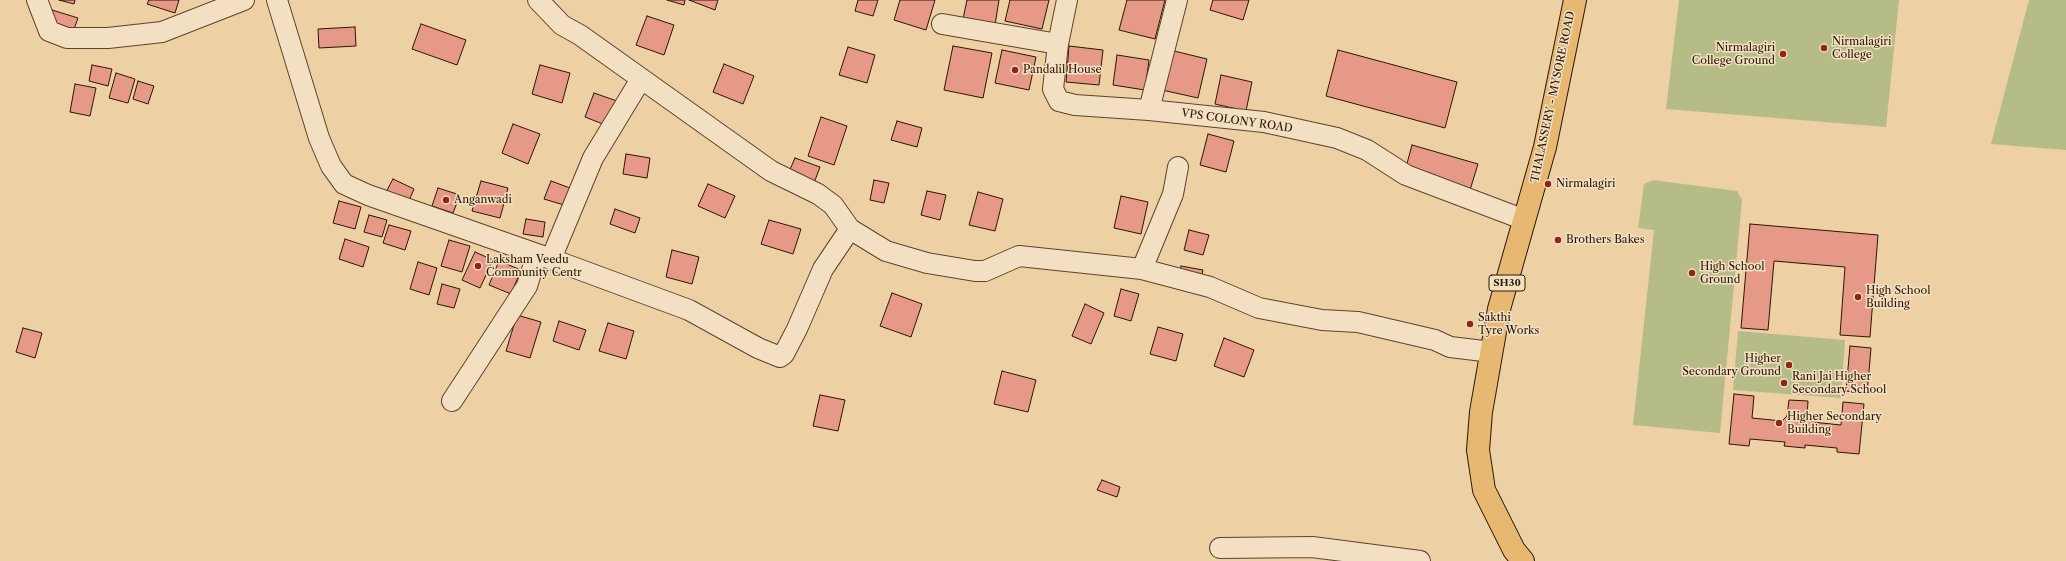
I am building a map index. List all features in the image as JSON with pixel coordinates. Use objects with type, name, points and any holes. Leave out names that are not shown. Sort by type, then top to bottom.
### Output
[{"type":"main road","name":"THALASSERY - MYSORE ROAD","points":[[1520,560],[1484,490],[1478,450],[1481,412],[1499,309],[1545,147],[1575,0]]},
{"type":"street","points":[[37,0],[49,31],[67,38],[108,38],[162,32],[244,0]]},
{"type":"street","points":[[277,0],[319,138],[331,166],[344,184],[368,195],[544,256],[690,310],[758,348],[780,357],[784,354],[797,329],[823,269],[850,229]]},
{"type":"street","points":[[538,0],[562,25],[580,35],[771,171],[818,194],[833,205],[850,229],[886,250],[927,263],[975,271],[985,271],[1019,256],[1142,269],[1210,288],[1259,308],[1322,320],[1358,322],[1435,340],[1450,347],[1492,352]]},
{"type":"street","name":"VPS COLONY ROAD","points":[[1067,0],[1058,44],[1053,88],[1059,101],[1075,105],[1149,110],[1264,122],[1337,138],[1367,150],[1406,175],[1525,220]]},
{"type":"street","points":[[1149,110],[1177,0]]},
{"type":"street","points":[[942,24],[1058,44]]},
{"type":"street","points":[[452,401],[528,286],[593,158],[641,78]]},
{"type":"street","points":[[1142,269],[1172,194],[1178,167]]},
{"type":"street","points":[[1220,548],[1312,547],[1420,561]]},
{"type":"green space","name":"Nirmalagiri College Ground","points":[[1679,0],[1899,0],[1886,127],[1666,109]]},
{"type":"green space","points":[[2029,0],[2066,0],[2066,150],[1991,144]]},
{"type":"green space","name":"High School Ground","points":[[1653,180],[1737,191],[1742,200],[1720,433],[1633,425],[1654,230],[1638,228],[1644,184]]},
{"type":"green space","name":"Higher Secondary Ground","points":[[1738,331],[1845,340],[1841,398],[1733,390]]},
{"type":"building","points":[[59,0],[75,0],[74,4]]},
{"type":"building","points":[[149,0],[179,0],[175,13],[147,4]]},
{"type":"building","points":[[667,0],[685,0],[684,5]]},
{"type":"building","points":[[689,0],[718,0],[715,10]]},
{"type":"building","points":[[858,0],[878,0],[873,16],[855,11]]},
{"type":"building","points":[[900,0],[935,0],[926,30],[894,20]]},
{"type":"building","points":[[967,0],[999,0],[995,25],[963,19]]},
{"type":"building","points":[[1010,0],[1049,0],[1042,29],[1005,21]]},
{"type":"building","points":[[1127,0],[1165,0],[1155,39],[1119,30]]},
{"type":"building","points":[[1213,0],[1249,0],[1243,20],[1210,10]]},
{"type":"building","points":[[52,10],[78,18],[73,32],[48,25]]},
{"type":"building","points":[[647,16],[674,25],[664,55],[636,45]]},
{"type":"building","points":[[421,24],[466,40],[457,65],[412,49]]},
{"type":"building","points":[[355,27],[356,46],[319,48],[318,29]]},
{"type":"building","points":[[953,46],[992,53],[983,98],[944,90]]},
{"type":"building","points":[[1069,46],[1103,50],[1099,85],[1066,82]]},
{"type":"building","points":[[848,47],[875,55],[867,83],[839,75]]},
{"type":"building","name":"Pandalil House","points":[[1002,50],[1036,57],[1029,90],[995,83]]},
{"type":"building","points":[[1170,50],[1207,59],[1198,98],[1162,90]]},
{"type":"building","points":[[1338,50],[1457,82],[1445,128],[1326,96]]},
{"type":"building","points":[[1117,55],[1149,60],[1145,90],[1113,85]]},
{"type":"building","points":[[724,64],[754,76],[743,104],[713,92]]},
{"type":"building","points":[[92,65],[112,69],[108,86],[89,81]]},
{"type":"building","points":[[540,65],[570,73],[562,103],[532,94]]},
{"type":"building","points":[[116,73],[135,79],[128,103],[109,98]]},
{"type":"building","points":[[1221,75],[1252,82],[1246,111],[1215,104]]},
{"type":"building","points":[[138,81],[154,86],[148,104],[133,99]]},
{"type":"building","points":[[75,84],[96,88],[90,116],[70,112]]},
{"type":"building","points":[[594,93],[617,101],[608,126],[585,117]]},
{"type":"building","points":[[821,117],[847,126],[834,165],[808,156]]},
{"type":"building","points":[[897,121],[922,128],[917,147],[891,140]]},
{"type":"building","points":[[513,124],[540,134],[528,164],[502,153]]},
{"type":"building","points":[[1208,134],[1234,141],[1226,172],[1200,165]]},
{"type":"building","points":[[1412,145],[1478,164],[1470,190],[1405,171]]},
{"type":"building","points":[[626,154],[650,158],[647,178],[623,174]]},
{"type":"building","points":[[795,158],[820,167],[814,183],[788,174]]},
{"type":"building","points":[[393,179],[414,189],[407,205],[385,194]]},
{"type":"building","points":[[874,180],[889,183],[884,203],[870,200]]},
{"type":"building","points":[[481,181],[508,188],[500,218],[472,211]]},
{"type":"building","points":[[551,181],[570,188],[564,205],[544,199]]},
{"type":"building","points":[[708,184],[735,196],[725,218],[698,206]]},
{"type":"building","name":"Anganwadi","points":[[438,188],[460,195],[453,213],[432,206]]},
{"type":"building","points":[[927,191],[946,195],[940,220],[921,215]]},
{"type":"building","points":[[978,192],[1003,199],[995,231],[969,225]]},
{"type":"building","points":[[1121,196],[1148,202],[1141,234],[1114,228]]},
{"type":"building","points":[[339,201],[361,207],[355,229],[333,223]]},
{"type":"building","points":[[615,209],[640,218],[635,233],[610,224]]},
{"type":"building","points":[[369,215],[387,220],[382,237],[364,232]]},
{"type":"building","points":[[526,219],[545,222],[543,237],[523,234]]},
{"type":"building","points":[[769,220],[801,229],[793,254],[761,244]]},
{"type":"building","name":"High School Building","points":[[1750,224],[1878,235],[1870,337],[1840,335],[1845,267],[1774,261],[1768,330],[1741,328]]},
{"type":"building","points":[[389,225],[411,231],[405,250],[383,243]]},
{"type":"building","points":[[1189,230],[1209,235],[1203,255],[1184,250]]},
{"type":"building","points":[[345,239],[369,247],[363,267],[339,259]]},
{"type":"building","points":[[449,240],[470,246],[462,272],[441,266]]},
{"type":"building","points":[[672,250],[699,257],[692,284],[666,277]]},
{"type":"building","points":[[475,252],[493,260],[480,288],[462,280]]},
{"type":"building","points":[[499,261],[521,270],[511,294],[489,285]]},
{"type":"building","points":[[418,262],[437,268],[429,295],[410,289]]},
{"type":"building","points":[[1181,266],[1203,270],[1201,279],[1179,274]]},
{"type":"building","points":[[442,284],[460,289],[454,308],[437,304]]},
{"type":"building","points":[[1121,289],[1139,294],[1131,321],[1114,316]]},
{"type":"building","points":[[892,293],[922,304],[911,337],[880,326]]},
{"type":"building","points":[[1085,304],[1104,313],[1091,344],[1072,336]]},
{"type":"building","points":[[517,315],[541,322],[530,358],[506,351]]},
{"type":"building","points":[[559,321],[586,330],[579,350],[553,341]]},
{"type":"building","points":[[608,323],[634,331],[626,359],[599,351]]},
{"type":"building","points":[[1158,327],[1183,334],[1176,361],[1150,354]]},
{"type":"building","points":[[23,328],[42,333],[35,358],[16,352]]},
{"type":"building","points":[[1224,338],[1254,350],[1244,377],[1214,366]]},
{"type":"building","points":[[1850,346],[1871,348],[1867,394],[1846,391]]},
{"type":"building","points":[[1002,371],[1036,380],[1028,412],[994,404]]},
{"type":"building","name":"Higher Secondary Building","points":[[1734,394],[1754,396],[1752,418],[1782,421],[1787,416],[1789,400],[1808,401],[1807,417],[1812,422],[1841,425],[1843,402],[1864,404],[1859,454],[1837,452],[1837,448],[1805,445],[1805,448],[1784,446],[1785,442],[1750,439],[1749,446],[1729,444]]},
{"type":"building","points":[[820,395],[845,400],[838,431],[813,426]]},
{"type":"building","points":[[1102,480],[1120,487],[1117,497],[1097,490]]},
{"type":"place","name":"Nirmalagiri College","points":[[1824,48]]},
{"type":"place","name":"Nirmalagiri College Ground","points":[[1783,54]]},
{"type":"place","name":"Pandalil House","points":[[1015,70]]},
{"type":"place","name":"Nirmalagiri","points":[[1548,184]]},
{"type":"place","name":"Anganwadi","points":[[446,200]]},
{"type":"place","name":"Brothers Bakes","points":[[1558,240]]},
{"type":"place","name":"Laksham Veedu Community Centr","points":[[478,266]]},
{"type":"place","name":"High School Ground","points":[[1692,273]]},
{"type":"place","name":"High School Building","points":[[1858,297]]},
{"type":"place","name":"Sakthi Tyre Works","points":[[1470,324]]},
{"type":"place","name":"Higher Secondary Ground","points":[[1789,365]]},
{"type":"place","name":"Rani Jai Higher Secondary School","points":[[1784,383]]},
{"type":"place","name":"Higher Secondary Building","points":[[1779,423]]}]
